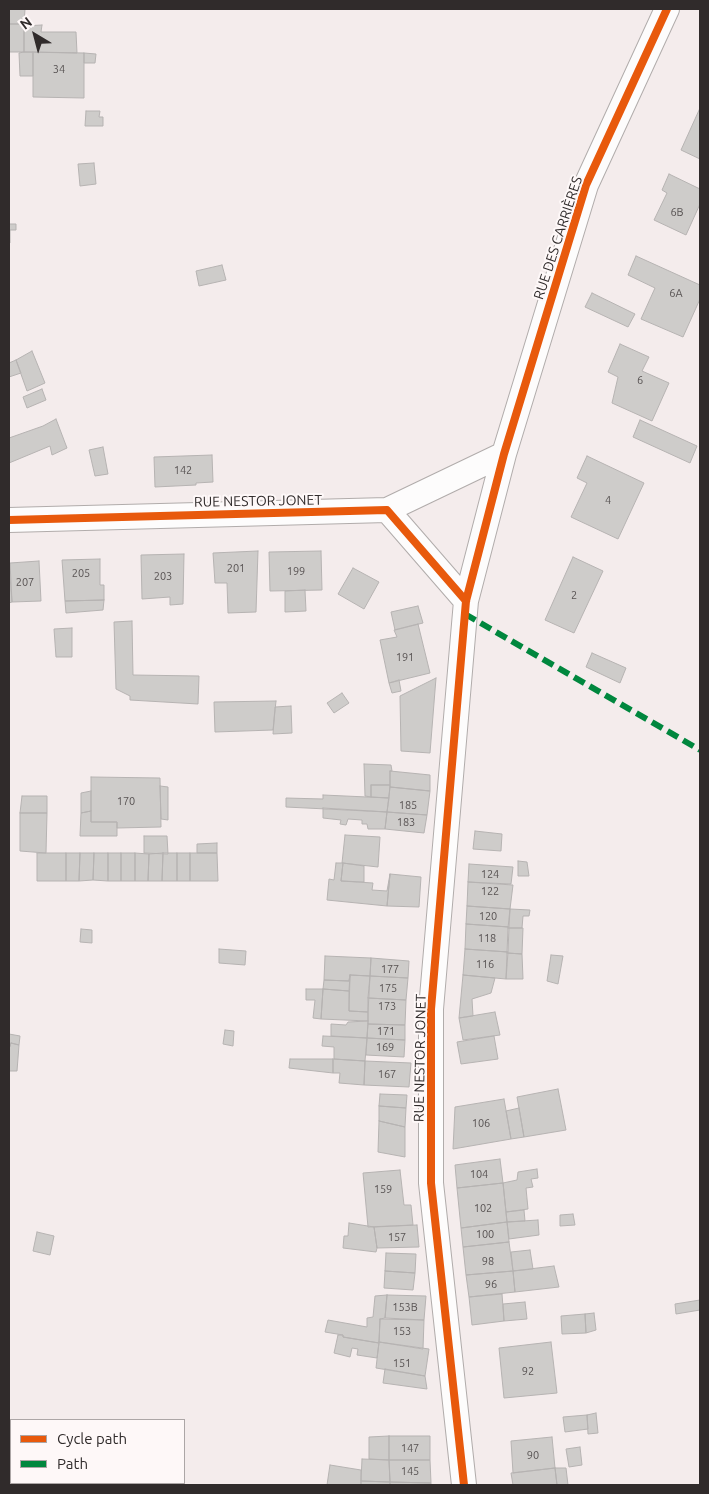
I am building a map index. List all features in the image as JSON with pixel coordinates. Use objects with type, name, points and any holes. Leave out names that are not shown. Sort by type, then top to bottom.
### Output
[{"type":"street","name":"RUE DES CARRIÈRES","points":[[504,454],[586,185],[667,9]]},
{"type":"street","points":[[466,601],[387,510],[504,454]]},
{"type":"street","name":"RUE NESTOR JONET","points":[[464,1485],[432,1183],[431,1009],[466,601],[504,454]]},
{"type":"street","name":"RUE NESTOR JONET","points":[[9,520],[387,510]]},
{"type":"building","points":[[9,9],[25,9],[24,24],[9,24]]},
{"type":"building","points":[[9,24],[24,24],[24,52],[9,52]]},
{"type":"building","points":[[42,25],[41,32],[76,32],[77,53],[24,52],[24,26]]},
{"type":"building","points":[[33,52],[33,76],[20,76],[19,53]]},
{"type":"building","points":[[33,52],[84,53],[84,98],[33,97]]},
{"type":"building","points":[[84,53],[96,54],[95,63],[84,63]]},
{"type":"building","points":[[700,108],[700,159],[681,150]]},
{"type":"building","points":[[86,111],[100,111],[99,117],[103,117],[103,126],[85,126]]},
{"type":"building","points":[[94,163],[96,184],[80,186],[78,164]]},
{"type":"building","points":[[669,174],[700,189],[700,204],[686,235],[654,220],[667,193],[662,190]]},
{"type":"building","points":[[9,224],[16,224],[16,230],[10,230],[10,243],[9,243]]},
{"type":"building","points":[[636,256],[700,285],[700,299],[683,337],[641,319],[655,288],[628,275]]},
{"type":"building","points":[[222,265],[226,280],[199,286],[196,271]]},
{"type":"building","points":[[592,293],[635,314],[628,327],[585,307]]},
{"type":"building","points":[[620,344],[649,357],[642,371],[669,383],[652,421],[612,403],[618,377],[608,372]]},
{"type":"building","points":[[32,351],[45,383],[27,391],[16,360]]},
{"type":"building","points":[[16,360],[21,373],[9,377],[9,363]]},
{"type":"building","points":[[42,389],[46,400],[27,408],[23,397]]},
{"type":"building","points":[[56,419],[67,448],[52,455],[50,446],[9,463],[9,438],[43,426]]},
{"type":"building","points":[[640,420],[697,446],[690,463],[633,437]]},
{"type":"building","points":[[103,447],[108,474],[95,476],[89,450]]},
{"type":"building","points":[[212,455],[213,482],[196,483],[196,485],[155,487],[154,457]]},
{"type":"building","points":[[587,456],[644,483],[618,539],[571,517],[587,483],[577,478]]},
{"type":"building","points":[[258,551],[256,612],[228,613],[227,583],[215,583],[213,553]]},
{"type":"building","points":[[321,551],[322,590],[270,591],[269,552]]},
{"type":"building","points":[[184,554],[183,604],[170,605],[170,597],[142,599],[141,555]]},
{"type":"building","points":[[573,557],[603,571],[574,633],[545,620]]},
{"type":"building","points":[[100,559],[100,585],[104,585],[104,600],[65,601],[62,560]]},
{"type":"building","points":[[39,561],[41,601],[12,602],[10,563]]},
{"type":"building","points":[[9,563],[12,602],[9,603]]},
{"type":"building","points":[[353,568],[379,582],[364,609],[338,594]]},
{"type":"building","points":[[305,590],[306,611],[285,612],[285,591]]},
{"type":"building","points":[[104,600],[103,610],[66,613],[65,601]]},
{"type":"building","points":[[418,606],[423,623],[395,630],[391,612]]},
{"type":"building","points":[[132,621],[133,675],[199,676],[198,704],[130,700],[130,696],[116,689],[114,622]]},
{"type":"building","points":[[418,624],[430,673],[389,683],[380,640],[397,637],[394,630]]},
{"type":"building","points":[[72,628],[72,657],[56,657],[54,629]]},
{"type":"building","points":[[592,653],[626,668],[620,683],[586,667]]},
{"type":"building","points":[[436,678],[430,753],[401,751],[400,696]]},
{"type":"building","points":[[399,680],[401,691],[392,693],[389,683]]},
{"type":"building","points":[[342,693],[349,703],[334,713],[327,703]]},
{"type":"building","points":[[276,701],[273,730],[215,732],[214,702]]},
{"type":"building","points":[[291,706],[292,733],[273,734],[275,707]]},
{"type":"building","points":[[364,764],[391,765],[390,785],[371,785],[371,797],[365,796]]},
{"type":"building","points":[[390,771],[430,775],[430,791],[390,787]]},
{"type":"building","points":[[91,777],[160,778],[161,827],[117,828],[117,822],[91,822]]},
{"type":"building","points":[[371,785],[390,785],[389,798],[371,797]]},
{"type":"building","points":[[160,786],[168,787],[168,820],[161,819]]},
{"type":"building","points":[[390,787],[430,791],[427,815],[387,812]]},
{"type":"building","points":[[91,791],[91,811],[81,813],[81,793]]},
{"type":"building","points":[[323,795],[389,798],[387,812],[286,807],[286,798],[323,799]]},
{"type":"building","points":[[22,796],[47,796],[47,813],[20,813]]},
{"type":"building","points":[[323,808],[387,812],[385,829],[368,829],[367,824],[362,824],[362,820],[348,819],[346,825],[340,824],[341,820],[323,818]]},
{"type":"building","points":[[91,811],[91,822],[117,822],[117,836],[80,836],[81,813]]},
{"type":"building","points":[[387,812],[427,815],[424,833],[385,829]]},
{"type":"building","points":[[20,813],[47,813],[46,853],[20,851]]},
{"type":"building","points":[[475,831],[502,834],[501,851],[473,849]]},
{"type":"building","points":[[345,835],[380,837],[378,867],[342,863]]},
{"type":"building","points":[[144,836],[167,836],[168,854],[144,853]]},
{"type":"building","points":[[217,843],[217,853],[197,853],[197,844]]},
{"type":"building","points":[[37,853],[66,853],[66,881],[37,881]]},
{"type":"building","points":[[66,853],[80,853],[79,881],[66,881]]},
{"type":"building","points":[[80,853],[94,853],[93,880],[79,881]]},
{"type":"building","points":[[94,853],[108,853],[108,881],[93,880]]},
{"type":"building","points":[[108,853],[121,853],[121,881],[108,881]]},
{"type":"building","points":[[121,853],[135,853],[135,881],[121,881]]},
{"type":"building","points":[[135,853],[149,854],[148,881],[135,881]]},
{"type":"building","points":[[163,853],[177,853],[177,881],[162,881]]},
{"type":"building","points":[[163,853],[162,881],[148,881],[149,854]]},
{"type":"building","points":[[177,853],[190,853],[190,881],[177,881]]},
{"type":"building","points":[[190,853],[217,853],[218,881],[190,881]]},
{"type":"building","points":[[518,861],[527,862],[529,876],[518,876]]},
{"type":"building","points":[[336,863],[343,863],[341,881],[373,883],[372,890],[387,891],[390,874],[387,906],[327,900],[329,879],[334,880]]},
{"type":"building","points":[[343,863],[364,866],[364,882],[341,881]]},
{"type":"building","points":[[469,864],[513,867],[511,884],[468,882]]},
{"type":"building","points":[[390,874],[421,877],[419,907],[387,906]]},
{"type":"building","points":[[468,882],[513,885],[510,909],[467,906]]},
{"type":"building","points":[[467,906],[510,909],[509,927],[466,924]]},
{"type":"building","points":[[510,909],[530,910],[529,916],[523,916],[522,928],[508,928]]},
{"type":"building","points":[[466,924],[509,927],[508,952],[465,949]]},
{"type":"building","points":[[508,928],[523,928],[522,954],[507,953]]},
{"type":"building","points":[[81,929],[92,930],[92,943],[80,942]]},
{"type":"building","points":[[219,949],[246,951],[245,965],[219,963]]},
{"type":"building","points":[[465,949],[508,952],[506,979],[463,975]]},
{"type":"building","points":[[507,953],[522,954],[523,979],[506,979]]},
{"type":"building","points":[[551,955],[563,956],[558,984],[547,981]]},
{"type":"building","points":[[325,956],[371,958],[370,976],[350,975],[349,981],[324,980]]},
{"type":"building","points":[[371,958],[409,961],[408,978],[370,976]]},
{"type":"building","points":[[350,975],[370,976],[368,1012],[349,1011]]},
{"type":"building","points":[[350,975],[349,991],[323,989],[324,980],[349,981]]},
{"type":"building","points":[[463,975],[495,978],[491,993],[472,999],[473,1016],[459,1018]]},
{"type":"building","points":[[370,976],[408,978],[406,1000],[368,998]]},
{"type":"building","points":[[306,989],[323,989],[321,1019],[313,1018],[315,1000],[306,1000]]},
{"type":"building","points":[[323,989],[349,991],[349,1011],[368,1012],[368,1021],[321,1019]]},
{"type":"building","points":[[368,998],[406,1000],[405,1025],[368,1024]]},
{"type":"building","points":[[495,1012],[500,1035],[463,1040],[459,1018]]},
{"type":"building","points":[[368,1021],[367,1038],[331,1036],[331,1024],[346,1025],[348,1022]]},
{"type":"building","points":[[368,1024],[405,1025],[405,1040],[367,1038]]},
{"type":"building","points":[[225,1030],[234,1031],[233,1046],[223,1044]]},
{"type":"building","points":[[9,1034],[20,1036],[19,1045],[11,1043],[9,1049]]},
{"type":"building","points":[[323,1036],[367,1038],[365,1061],[334,1059],[334,1047],[322,1046]]},
{"type":"building","points":[[494,1036],[498,1059],[461,1064],[457,1042]]},
{"type":"building","points":[[367,1038],[405,1040],[404,1057],[366,1055]]},
{"type":"building","points":[[11,1043],[19,1045],[17,1071],[9,1071],[9,1049]]},
{"type":"building","points":[[290,1059],[333,1059],[333,1073],[289,1068]]},
{"type":"building","points":[[333,1059],[365,1061],[364,1085],[339,1083],[340,1073],[333,1073]]},
{"type":"building","points":[[365,1061],[411,1063],[409,1087],[364,1085]]},
{"type":"building","points":[[558,1089],[566,1130],[524,1137],[517,1097]]},
{"type":"building","points":[[380,1094],[407,1095],[406,1108],[379,1106]]},
{"type":"building","points":[[504,1099],[511,1139],[453,1149],[455,1107]]},
{"type":"building","points":[[379,1106],[406,1108],[405,1127],[379,1121]]},
{"type":"building","points":[[519,1108],[524,1137],[511,1139],[506,1111]]},
{"type":"building","points":[[379,1121],[405,1127],[405,1157],[378,1152]]},
{"type":"building","points":[[500,1159],[503,1183],[457,1188],[455,1165]]},
{"type":"building","points":[[537,1169],[538,1178],[531,1179],[533,1187],[526,1188],[528,1209],[506,1212],[503,1183],[517,1180],[518,1172]]},
{"type":"building","points":[[400,1170],[404,1205],[411,1205],[413,1225],[368,1227],[363,1173]]},
{"type":"building","points":[[503,1183],[507,1222],[461,1228],[457,1188]]},
{"type":"building","points":[[524,1210],[525,1221],[507,1222],[506,1212]]},
{"type":"building","points":[[573,1214],[575,1225],[560,1226],[560,1215]]},
{"type":"building","points":[[538,1220],[539,1235],[509,1239],[507,1222]]},
{"type":"building","points":[[507,1222],[509,1242],[463,1247],[461,1228]]},
{"type":"building","points":[[349,1223],[374,1227],[376,1252],[343,1248],[344,1236],[348,1236]]},
{"type":"building","points":[[417,1225],[419,1247],[377,1248],[374,1227]]},
{"type":"building","points":[[37,1232],[54,1236],[50,1255],[33,1251]]},
{"type":"building","points":[[509,1242],[513,1271],[466,1275],[463,1247]]},
{"type":"building","points":[[530,1250],[533,1269],[513,1271],[511,1252]]},
{"type":"building","points":[[386,1253],[416,1254],[415,1273],[385,1271]]},
{"type":"building","points":[[554,1266],[559,1287],[515,1292],[513,1271]]},
{"type":"building","points":[[385,1271],[415,1273],[413,1290],[384,1288]]},
{"type":"building","points":[[513,1271],[515,1292],[469,1297],[466,1275]]},
{"type":"building","points":[[502,1294],[504,1321],[472,1325],[469,1297]]},
{"type":"building","points":[[387,1295],[426,1296],[424,1320],[385,1318]]},
{"type":"building","points":[[387,1295],[385,1318],[380,1319],[379,1343],[325,1332],[328,1320],[367,1327],[367,1318],[373,1317],[375,1296]]},
{"type":"building","points":[[700,1300],[700,1310],[676,1314],[675,1304]]},
{"type":"building","points":[[525,1302],[527,1319],[504,1321],[503,1304]]},
{"type":"building","points":[[594,1313],[596,1330],[586,1333],[585,1314]]},
{"type":"building","points":[[585,1314],[586,1333],[562,1334],[561,1316]]},
{"type":"building","points":[[380,1319],[424,1320],[423,1349],[379,1342]]},
{"type":"building","points":[[338,1335],[379,1343],[377,1358],[357,1355],[358,1349],[352,1348],[350,1357],[334,1353]]},
{"type":"building","points":[[379,1342],[429,1349],[425,1376],[376,1368]]},
{"type":"building","points":[[551,1342],[557,1393],[504,1398],[499,1348]]},
{"type":"building","points":[[385,1369],[425,1376],[427,1389],[383,1383]]},
{"type":"building","points":[[596,1413],[598,1433],[588,1434],[587,1415]]},
{"type":"building","points":[[587,1415],[588,1429],[565,1432],[563,1417]]},
{"type":"building","points":[[389,1436],[430,1436],[430,1460],[389,1460]]},
{"type":"building","points":[[389,1436],[389,1460],[369,1459],[369,1437]]},
{"type":"building","points":[[552,1437],[555,1468],[513,1473],[511,1441]]},
{"type":"building","points":[[580,1447],[582,1465],[569,1467],[566,1449]]},
{"type":"building","points":[[362,1459],[389,1460],[390,1482],[361,1481]]},
{"type":"building","points":[[389,1460],[430,1460],[431,1483],[390,1482]]},
{"type":"building","points":[[330,1465],[361,1470],[361,1485],[327,1485]]},
{"type":"building","points":[[555,1468],[557,1485],[513,1485],[511,1473]]},
{"type":"building","points":[[555,1468],[566,1468],[568,1485],[557,1485]]},
{"type":"building","points":[[361,1481],[390,1482],[390,1485],[361,1485]]},
{"type":"building","points":[[390,1482],[431,1483],[431,1485],[390,1485]]},
{"type":"marked path","points":[[465,614],[700,750]]},
{"type":"cycle path","points":[[464,1485],[431,1183],[431,1009],[466,601],[504,454],[586,185],[667,9]]},
{"type":"cycle path","points":[[9,520],[387,510],[466,601]]}]
